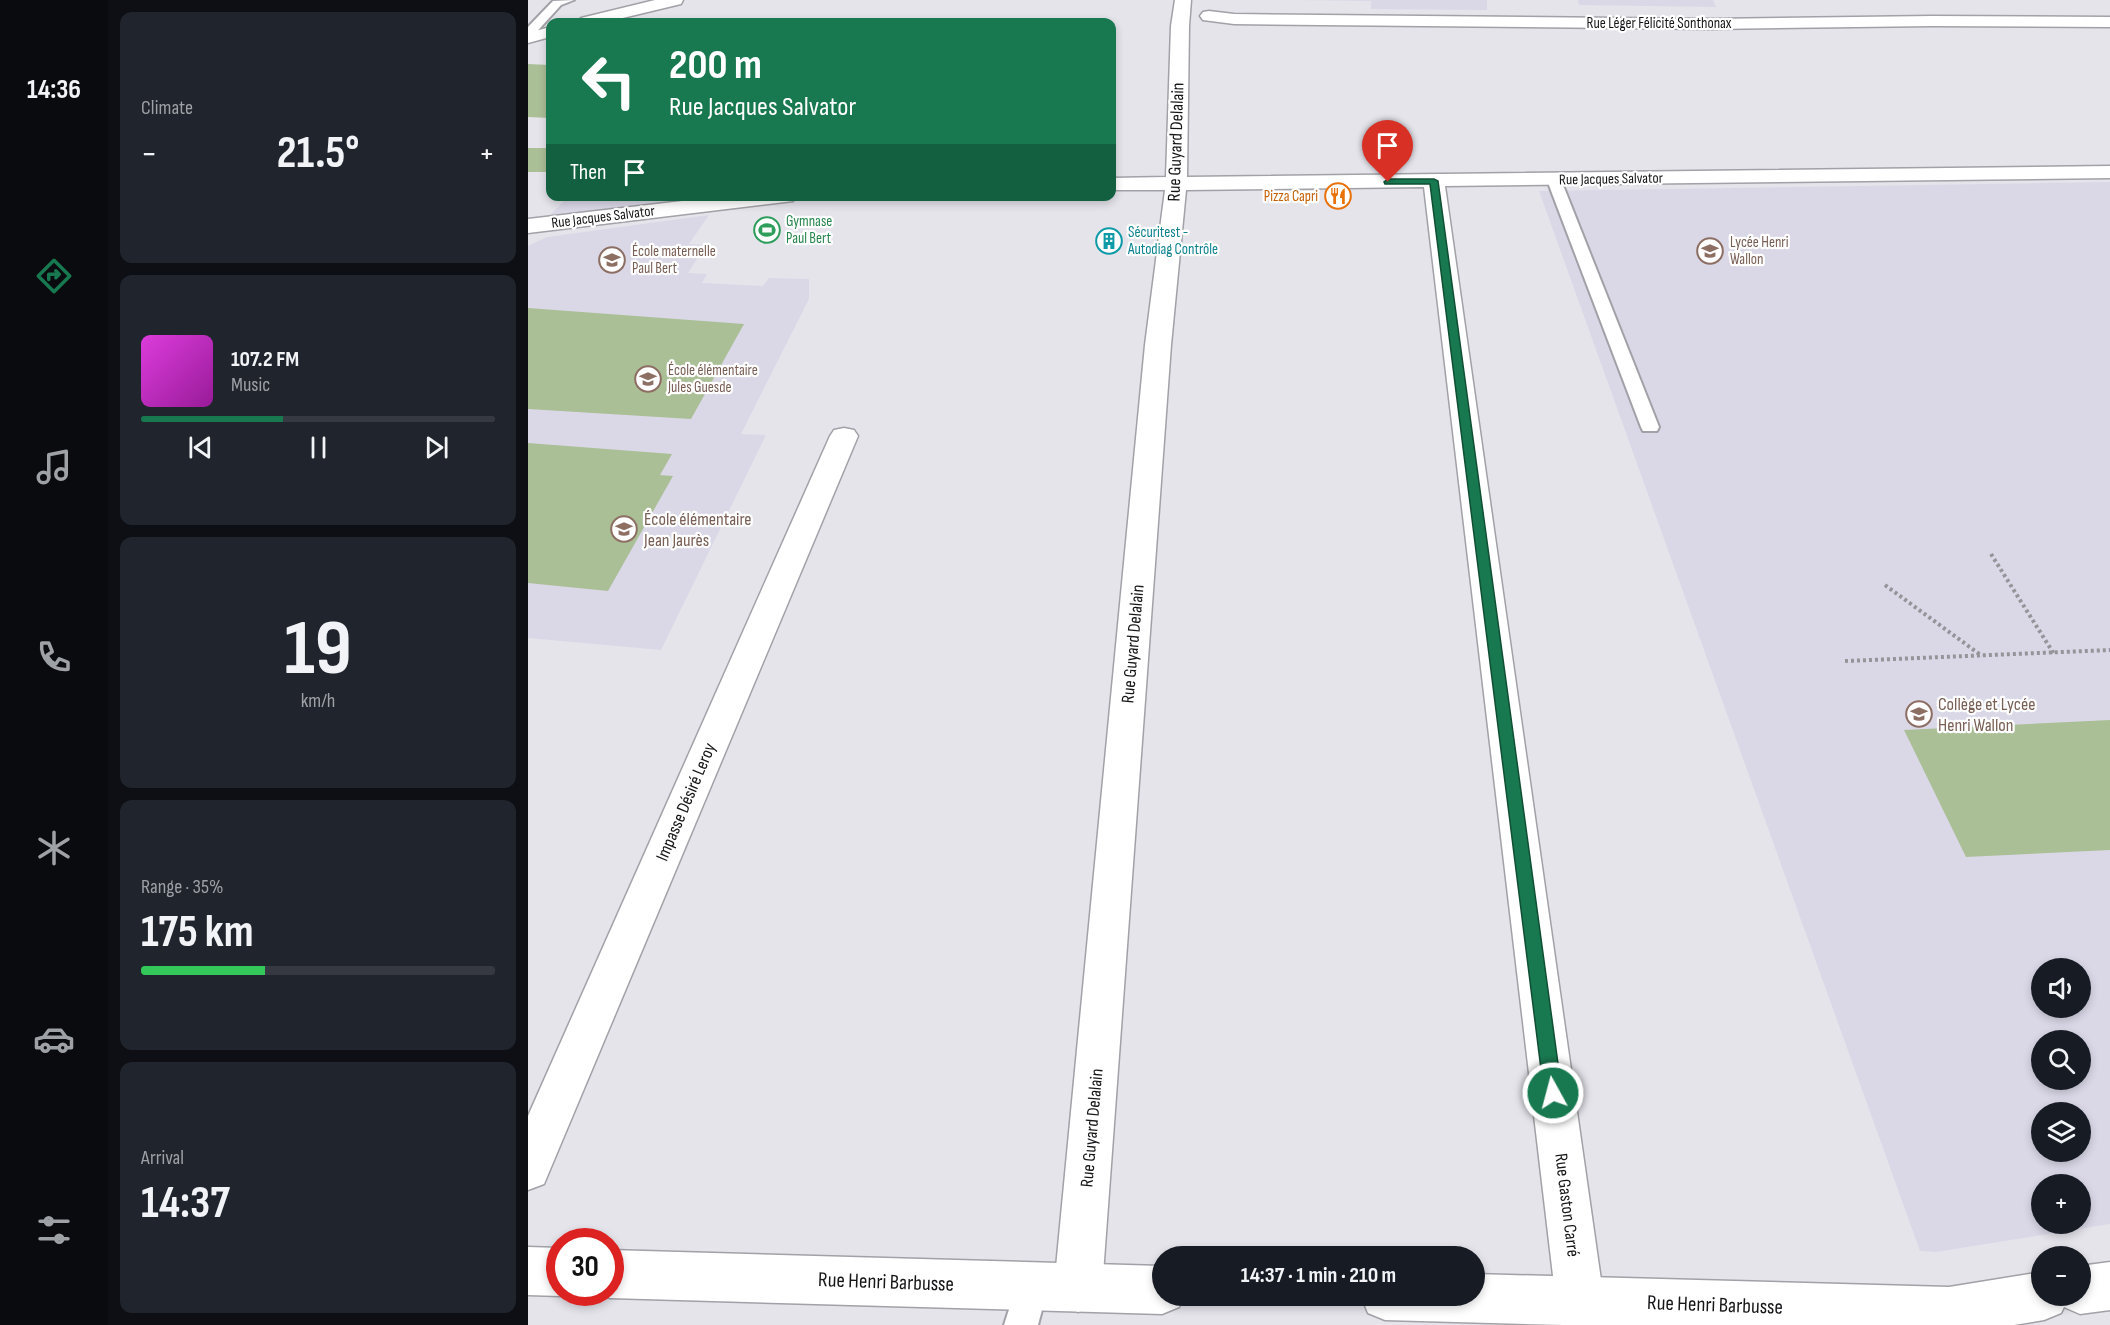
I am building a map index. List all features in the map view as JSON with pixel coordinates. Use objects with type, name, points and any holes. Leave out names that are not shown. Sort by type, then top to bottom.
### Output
[{"type":"street","points":[[603,18],[675,0]]},
{"type":"street","name":"Rue Guyard Delalain","points":[[1078,1288],[1156,369],[1176,184],[1180,26],[1184,0]]},
{"type":"street","points":[[1180,26],[1249,3]]},
{"type":"street","name":"Rue Léger Félicité Sonthonax","points":[[1209,16],[1234,19],[1699,24],[1921,21],[2110,22]]},
{"type":"street","points":[[528,36],[546,33]]},
{"type":"street","name":"Rue Jacques Salvator","points":[[1116,184],[2110,172]]},
{"type":"street","name":"Rue Gaston Carré","points":[[1434,181],[1580,1301]]},
{"type":"street","name":"Rue Jacques Salvator","points":[[528,226],[742,201]]},
{"type":"street","name":"Impasse Désiré Leroy","points":[[528,1168],[844,436]]},
{"type":"street","points":[[528,1271],[546,1272]]},
{"type":"street","name":"Rue Henri Barbusse","points":[[624,1275],[1027,1306],[1078,1288],[1152,1290]]},
{"type":"street","points":[[2091,1289],[2110,1286]]},
{"type":"street","name":"Rue Henri Barbusse","points":[[1485,1299],[1580,1301],[1663,1314],[1949,1311],[2031,1298]]},
{"type":"lane","points":[[528,36],[557,3],[568,0]]},
{"type":"lane","points":[[1554,180],[1650,427]]},
{"type":"path","points":[[1991,554],[2054,654]]},
{"type":"path","points":[[1885,585],[1983,657]]},
{"type":"path","points":[[1845,662],[2110,650]]},
{"type":"shaded area","points":[[1295,0],[1487,0],[1487,10],[1371,9],[1371,1]]},
{"type":"shaded area","points":[[1578,0],[1713,0],[1716,7],[1579,5]]},
{"type":"shaded area","name":"Collège et Lycée Henri Wallon","points":[[2110,182],[2110,1224],[2091,1227],[2091,1174],[2031,1174],[2031,1234],[2048,1234],[1936,1252],[1920,1251],[1539,191]]},
{"type":"shaded area","points":[[564,201],[668,201],[549,216]]},
{"type":"shaded area","points":[[709,215],[689,244],[706,245],[688,273],[707,274],[702,283],[763,286],[769,278],[809,279],[809,299],[741,434],[766,435],[661,650],[528,638],[528,246],[547,237]]},
{"type":"green space","points":[[528,64],[546,65],[546,118],[528,117]]},
{"type":"green space","points":[[528,148],[546,148],[546,172],[528,172]]},
{"type":"green space","name":"École élémentaire Jules Guesde","points":[[528,308],[744,324],[691,419],[528,409]]},
{"type":"green space","points":[[528,443],[672,454],[660,475],[673,476],[608,591],[528,583]]},
{"type":"green space","points":[[2110,720],[2110,850],[1966,857],[1904,730]]},
{"type":"place","name":"Pizza Capri","points":[[1338,196]]},
{"type":"place","name":"Gymnase Paul Bert","points":[[767,230]]},
{"type":"place","name":"Sécuritest - Autodiag Contrôle","points":[[1109,241]]},
{"type":"place","name":"Lycée Henri Wallon","points":[[1710,251]]},
{"type":"place","name":"École maternelle Paul Bert","points":[[612,260]]},
{"type":"place","name":"École élémentaire Jules Guesde","points":[[648,379]]},
{"type":"place","name":"École élémentaire Jean Jaurès","points":[[624,529]]},
{"type":"place","name":"Collège et Lycée Henri Wallon","points":[[1919,714]]},
{"type":"route","points":[[1388,182],[1434,181],[1553,1093]]}]
